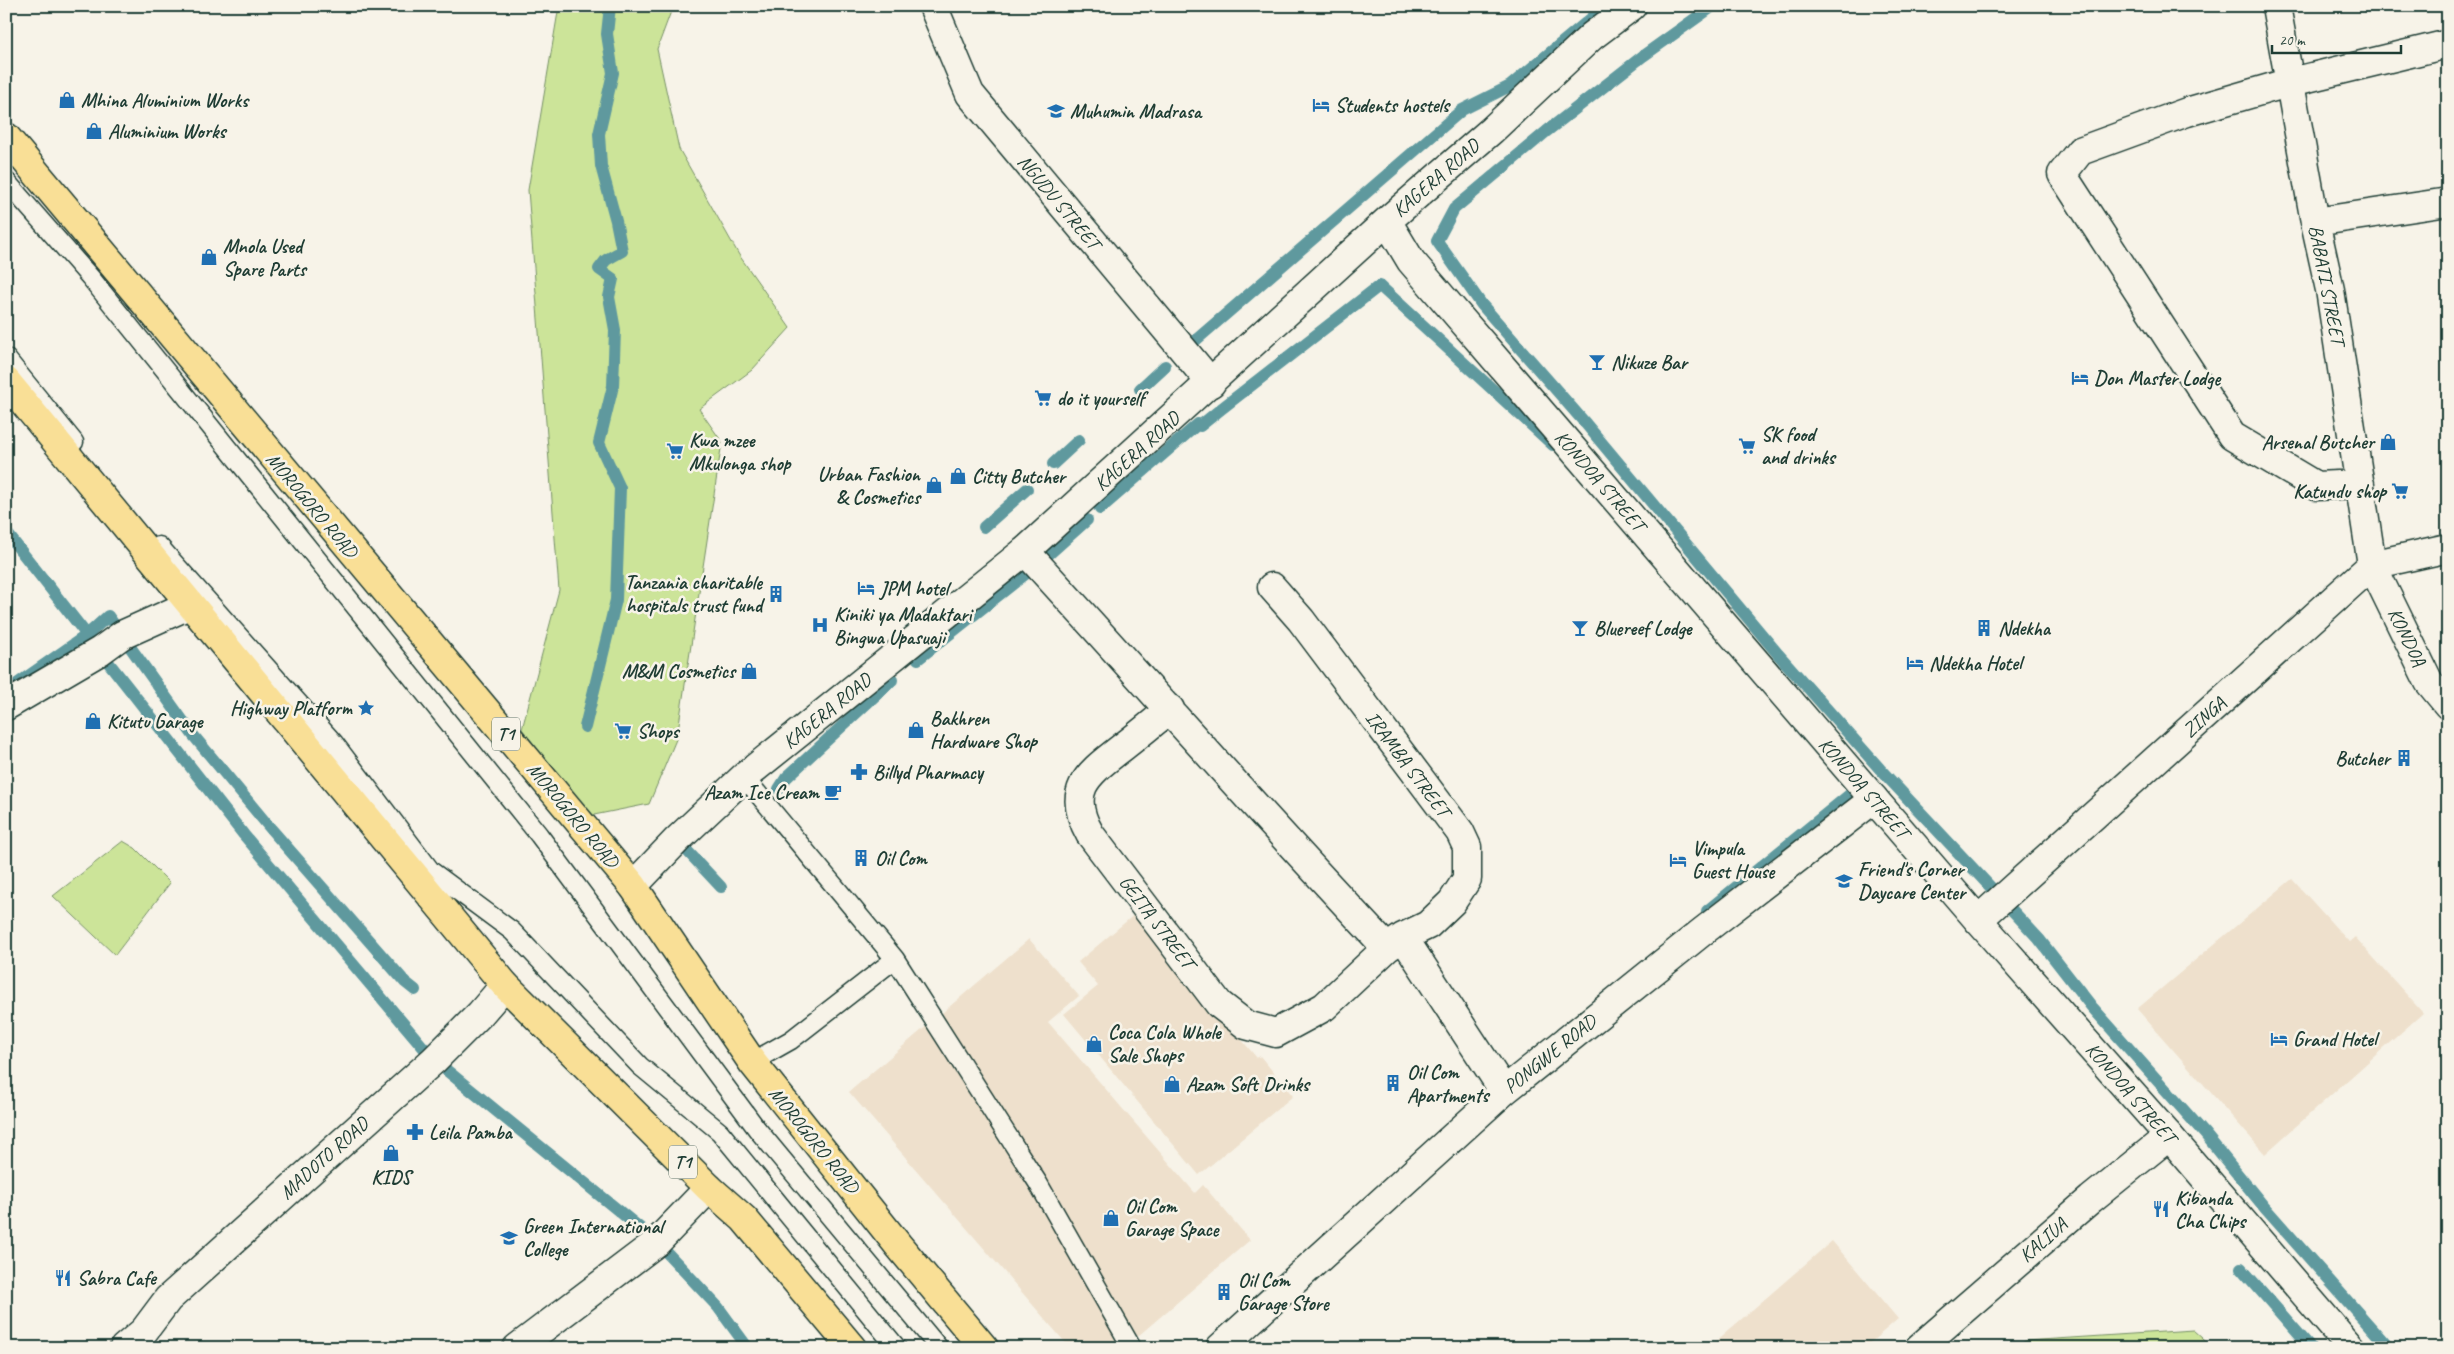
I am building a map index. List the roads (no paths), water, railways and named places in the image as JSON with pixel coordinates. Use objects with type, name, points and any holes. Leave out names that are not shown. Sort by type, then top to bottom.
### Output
[{"type":"highway","name":"MOROGORO ROAD","points":[[6,137],[633,886],[752,1062],[898,1245],[984,1348]]},
{"type":"highway","name":"T1","points":[[6,381],[505,985],[709,1188],[744,1220],[852,1348]]},
{"type":"street","name":"NGUDU STREET","points":[[932,6],[970,94],[1211,383]]},
{"type":"street","name":"KAGERA ROAD","points":[[633,886],[677,840],[744,777],[1025,551],[1387,221],[1492,130],[1592,36],[1632,6]]},
{"type":"street","name":"BABATI STREET","points":[[2276,6],[2315,222],[2330,290],[2372,565]]},
{"type":"street","points":[[2360,484],[2316,486],[2232,436],[2062,174],[2080,151],[2187,112],[2291,82],[2448,44]]},
{"type":"street","points":[[2315,222],[2448,202]]},
{"type":"street","name":"KONDOA STREET","points":[[1387,221],[1412,261],[1978,920],[2169,1136],[2351,1348]]},
{"type":"street","name":"ZINGA","points":[[1978,920],[2372,565],[2448,548]]},
{"type":"street","points":[[1025,551],[1170,708],[1324,883],[1395,943],[1504,1091]]},
{"type":"street","name":"KONDOA","points":[[2372,565],[2429,682],[2448,705]]},
{"type":"street","name":"IRAMBA STREET","points":[[1272,587],[1301,620],[1460,832],[1467,847],[1467,879],[1452,902],[1428,925],[1395,943],[1365,968]]},
{"type":"street","points":[[6,706],[100,651],[122,635],[191,604]]},
{"type":"street","name":"GEITA STREET","points":[[1170,708],[1089,773],[1081,789],[1079,804],[1082,820],[1090,834],[1219,1004],[1246,1025],[1276,1033],[1324,1007],[1365,968]]},
{"type":"street","name":"PONGWE ROAD","points":[[1220,1348],[1504,1091],[1702,932],[1874,799]]},
{"type":"street","name":"MADOTO ROAD","points":[[124,1348],[143,1339],[168,1299],[434,1060],[480,1014],[505,985]]},
{"type":"street","name":"KALIUA","points":[[1919,1348],[2091,1199],[2169,1136]]},
{"type":"street","points":[[517,1348],[657,1242],[709,1188]]},
{"type":"lane","name":"MOROGORO ROAD","points":[[6,181],[90,277],[539,836],[683,1033],[757,1129],[939,1348]]},
{"type":"lane","points":[[6,358],[148,533],[334,743],[431,871],[512,931],[640,1066],[720,1132],[897,1348]]},
{"type":"lane","points":[[744,777],[895,960],[1038,1183],[1132,1348]]},
{"type":"lane","points":[[752,1062],[791,1040],[895,960]]},
{"type":"waterway","points":[[585,727],[616,600],[620,488],[599,443],[613,386],[615,330],[609,297],[613,279],[599,269],[606,260],[622,251],[601,166],[599,134],[613,73],[607,34],[610,6]]},
{"type":"waterway","points":[[1196,340],[1462,110],[1510,86],[1606,6]]},
{"type":"waterway","points":[[1713,6],[1643,56],[1547,131],[1454,209],[1437,241],[1482,305],[1586,424],[1778,654],[1880,769],[2039,939],[2092,1007],[2205,1134],[2265,1208],[2389,1348]]},
{"type":"waterway","points":[[1100,509],[1198,424],[1200,426],[1379,286]]},
{"type":"waterway","points":[[1380,286],[1553,445]]},
{"type":"waterway","points":[[1140,389],[1165,366]]},
{"type":"waterway","points":[[1053,464],[1079,440]]},
{"type":"waterway","points":[[984,527],[1027,489]]},
{"type":"waterway","points":[[1049,554],[1087,520]]},
{"type":"waterway","points":[[6,532],[244,835],[434,1060],[657,1242],[718,1307],[748,1348]]},
{"type":"waterway","points":[[918,659],[1033,568]]},
{"type":"waterway","points":[[10,689],[87,635],[108,616],[193,735],[271,829],[405,982],[415,990]]},
{"type":"waterway","points":[[779,789],[786,778],[892,680]]},
{"type":"waterway","points":[[1707,911],[1864,783]]},
{"type":"waterway","points":[[677,840],[721,887]]},
{"type":"waterway","points":[[2241,1268],[2311,1348]]},
{"type":"place","name":"Mhina Aluminium Works","points":[[67,100]]},
{"type":"place","name":"Students hostels","points":[[1321,105]]},
{"type":"place","name":"Muhumin Madrasa","points":[[1056,111]]},
{"type":"place","name":"Aluminium Works","points":[[94,131]]},
{"type":"place","name":"Mnola Used Spare Parts","points":[[209,257]]},
{"type":"place","name":"Nikuze Bar","points":[[1597,362]]},
{"type":"place","name":"Don Master Lodge","points":[[2080,378]]},
{"type":"place","name":"do it yourself","points":[[1043,398]]},
{"type":"place","name":"Arsenal Butcher","points":[[2388,442]]},
{"type":"place","name":"SK food and drinks","points":[[1747,446]]},
{"type":"place","name":"Kwa mzee Mkulonga shop","points":[[675,451]]},
{"type":"place","name":"Citty Butcher","points":[[958,476]]},
{"type":"place","name":"Urban Fashion & Cosmetics","points":[[934,485]]},
{"type":"place","name":"Katundu shop","points":[[2400,491]]},
{"type":"place","name":"JPM hotel","points":[[866,588]]},
{"type":"place","name":"Tanzania charitable hospitals trust fund","points":[[776,594]]},
{"type":"place","name":"Kiniki ya Madaktari Bingwa Upasuaji","points":[[820,625]]},
{"type":"place","name":"Bluereef Lodge","points":[[1580,628]]},
{"type":"place","name":"Ndekha","points":[[1984,628]]},
{"type":"place","name":"Ndekha Hotel","points":[[1915,663]]},
{"type":"place","name":"M&M Cosmetics","points":[[749,671]]},
{"type":"place","name":"Highway Platform","points":[[366,708]]},
{"type":"place","name":"Kitutu Garage","points":[[93,721]]},
{"type":"place","name":"Bakhren Hardware Shop","points":[[916,730]]},
{"type":"place","name":"Shops","points":[[623,731]]},
{"type":"place","name":"Butcher","points":[[2404,758]]},
{"type":"place","name":"Billyd Pharmacy","points":[[859,772]]},
{"type":"place","name":"Azam Ice Cream","points":[[833,792]]},
{"type":"place","name":"Oil Com","points":[[861,858]]},
{"type":"place","name":"Vimpula Guest House","points":[[1678,860]]},
{"type":"place","name":"Friend's Corner Daycare Center","points":[[1844,881]]},
{"type":"place","name":"Grand Hotel","points":[[2279,1039]]},
{"type":"place","name":"Coca Cola Whole Sale Shops","points":[[1094,1044]]},
{"type":"place","name":"Oil Com Apartments","points":[[1393,1083]]},
{"type":"place","name":"Azam Soft Drinks","points":[[1172,1084]]},
{"type":"place","name":"Leila Pamba","points":[[415,1132]]},
{"type":"place","name":"KIDS","points":[[391,1153]]},
{"type":"place","name":"Kibanda Cha Chips","points":[[2161,1209]]},
{"type":"place","name":"Oil Com Garage Space","points":[[1111,1218]]},
{"type":"place","name":"Green International College","points":[[509,1238]]},
{"type":"place","name":"Sabra Cafe","points":[[63,1278]]},
{"type":"place","name":"Oil Com Garage Store","points":[[1224,1292]]}]
